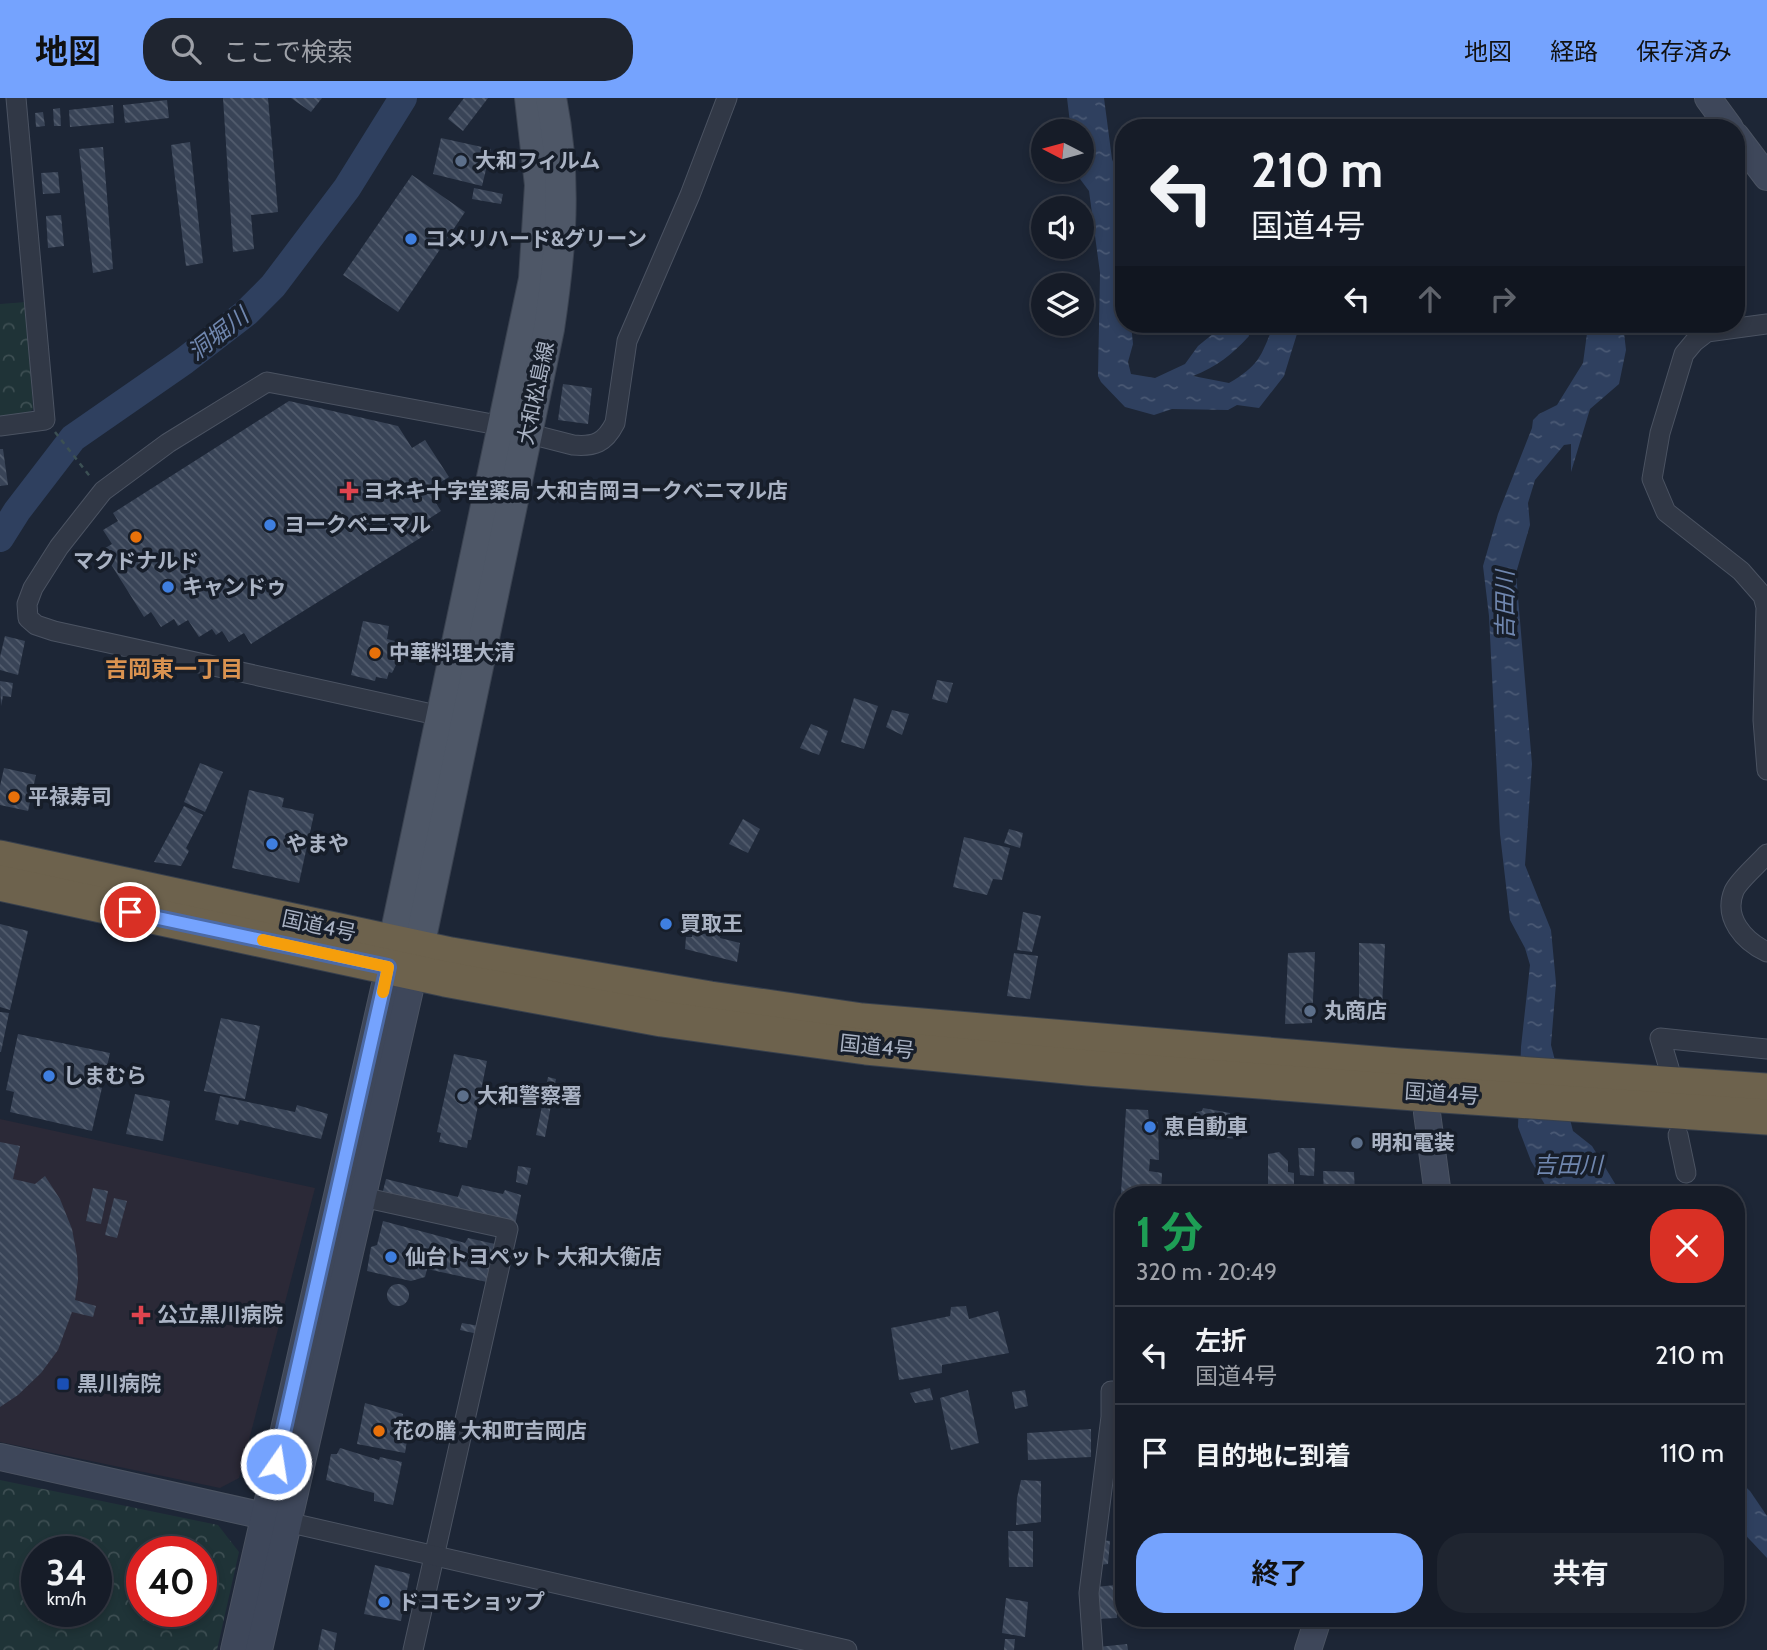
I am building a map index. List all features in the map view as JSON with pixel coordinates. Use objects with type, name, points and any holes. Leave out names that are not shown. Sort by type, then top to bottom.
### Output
[{"type":"highway","name":"国道4号","points":[[0,858],[662,1019],[866,1047],[1088,1068],[1767,1091]]},
{"type":"highway","name":"国道4号","points":[[0,884],[404,957]]},
{"type":"highway","name":"国道4号","points":[[1653,1086],[1767,1117]]},
{"type":"main road","name":"大和松島線","points":[[404,957],[515,430],[538,236],[540,185],[530,98]]},
{"type":"main road","name":"大和松島線","points":[[404,957],[441,716],[515,430],[549,329],[562,232],[559,138],[551,98]]},
{"type":"street","points":[[0,426],[45,420],[16,98]]},
{"type":"street","points":[[441,716],[54,631],[36,625],[28,618],[27,604],[33,588],[58,547],[100,488],[267,382],[515,430],[572,445],[600,443],[609,435],[615,423],[627,341],[690,195],[727,98]]},
{"type":"street","points":[[1708,98],[1723,119]]},
{"type":"street","points":[[1745,148],[1767,177]]},
{"type":"street","points":[[1745,327],[1767,324]]},
{"type":"street","points":[[1706,333],[1684,354],[1660,433],[1652,479],[1666,512],[1741,571],[1763,596],[1766,607],[1763,720],[1767,769]]},
{"type":"street","points":[[1767,854],[1734,890],[1731,914],[1740,933],[1767,952]]},
{"type":"street","points":[[234,1650],[275,1519],[362,1197],[404,957]]},
{"type":"street","points":[[259,1650],[275,1519],[404,957]]},
{"type":"street","points":[[1653,1086],[1660,1038],[1767,1049]]},
{"type":"street","points":[[1429,1081],[1427,1113],[1437,1186]]},
{"type":"street","points":[[1678,1135],[1686,1173]]},
{"type":"street","points":[[362,1197],[508,1228],[413,1650]]},
{"type":"street","points":[[1093,1650],[1089,1593],[1111,1418],[1111,1391],[1115,1391]]},
{"type":"street","points":[[0,1457],[847,1650]]},
{"type":"street","points":[[1308,1650],[1315,1627]]},
{"type":"path","points":[[45,420],[100,488]]},
{"type":"shaded area","name":"公立黒川病院","points":[[0,1119],[315,1188],[239,1478],[220,1488],[0,1442]]},
{"type":"green space","points":[[26,302],[33,409],[26,415],[0,418],[0,304]]},
{"type":"green space","points":[[0,1480],[218,1525],[239,1552],[217,1650],[0,1650]]},
{"type":"water","points":[[1067,98],[1104,98],[1115,167],[1115,333],[1132,333],[1133,344],[1128,362],[1131,374],[1155,378],[1185,364],[1198,346],[1214,333],[1248,333],[1243,343],[1230,354],[1193,376],[1229,383],[1247,371],[1258,359],[1270,333],[1297,333],[1284,376],[1259,408],[1237,405],[1228,410],[1172,409],[1154,415],[1125,407],[1101,382],[1098,376],[1100,273],[1094,228],[1094,196],[1090,196],[1082,182],[1094,182],[1094,119],[1070,119]]},
{"type":"water","name":"吉田川","points":[[1587,333],[1624,333],[1626,350],[1619,384],[1590,409],[1571,472],[1571,444],[1564,445],[1535,480],[1528,503],[1530,525],[1516,573],[1532,764],[1525,865],[1551,930],[1556,983],[1551,1045],[1573,1131],[1592,1146],[1616,1186],[1546,1186],[1531,1161],[1518,1127],[1521,1047],[1530,965],[1525,948],[1510,920],[1500,834],[1489,616],[1483,566],[1498,514],[1533,420],[1557,405],[1583,363]]},
{"type":"water","points":[[1745,1486],[1767,1516],[1767,1558],[1745,1535]]},
{"type":"building","points":[[223,98],[268,98],[278,212],[251,215],[254,249],[233,252]]},
{"type":"building","points":[[291,98],[322,98],[311,112]]},
{"type":"building","points":[[464,98],[488,98],[463,131],[448,119]]},
{"type":"building","points":[[167,100],[169,118],[125,123],[123,105]]},
{"type":"building","points":[[113,105],[114,123],[70,127],[69,110]]},
{"type":"building","points":[[60,108],[61,126],[54,126],[53,109]]},
{"type":"building","points":[[43,112],[45,126],[36,127],[35,113]]},
{"type":"building","points":[[441,138],[491,149],[482,186],[433,174]]},
{"type":"building","points":[[190,142],[203,263],[186,266],[171,145]]},
{"type":"building","points":[[103,147],[113,269],[93,273],[79,149]]},
{"type":"building","points":[[58,172],[60,193],[43,194],[41,173]]},
{"type":"building","points":[[412,175],[465,212],[398,312],[343,275]]},
{"type":"building","points":[[474,188],[503,194],[501,204],[472,199]]},
{"type":"building","points":[[61,215],[64,246],[48,248],[46,216]]},
{"type":"building","points":[[563,384],[592,388],[588,424],[558,420]]},
{"type":"building","name":"ヨークベニマル","points":[[289,401],[398,426],[412,448],[425,440],[449,477],[436,485],[440,492],[432,497],[441,511],[427,520],[433,530],[251,644],[244,633],[229,642],[222,631],[216,635],[212,629],[199,637],[188,620],[178,626],[174,619],[161,627],[151,612],[144,617],[102,550],[112,544],[103,530],[118,521],[113,513]]},
{"type":"building","points":[[0,449],[3,449],[8,485],[0,486]]},
{"type":"building","points":[[363,621],[389,626],[387,639],[403,643],[399,659],[387,679],[376,677],[375,681],[351,675]]},
{"type":"building","points":[[5,636],[25,641],[18,675],[0,670]]},
{"type":"building","points":[[937,680],[953,683],[947,703],[932,699]]},
{"type":"building","points":[[0,681],[13,683],[11,697],[3,696],[1,706]]},
{"type":"building","points":[[854,698],[878,706],[864,749],[841,742]]},
{"type":"building","points":[[892,710],[909,714],[902,735],[886,727]]},
{"type":"building","points":[[811,724],[828,731],[819,755],[800,748]]},
{"type":"building","points":[[200,763],[223,772],[205,812],[184,802]]},
{"type":"building","points":[[4,768],[36,775],[28,811],[0,805]]},
{"type":"building","points":[[249,790],[284,798],[282,807],[314,814],[299,883],[232,868]]},
{"type":"building","points":[[184,806],[203,815],[186,848],[189,851],[181,866],[154,862]]},
{"type":"building","points":[[743,819],[760,829],[748,853],[729,844]]},
{"type":"building","points":[[1009,829],[1023,833],[1020,848],[1004,843]]},
{"type":"building","points":[[964,837],[1010,848],[1002,880],[993,879],[987,895],[953,887]]},
{"type":"building","points":[[1023,912],[1041,916],[1032,952],[1017,950]]},
{"type":"building","points":[[713,916],[724,917],[720,938],[740,943],[737,962],[685,949],[686,937],[692,937],[695,922],[709,925]]},
{"type":"building","points":[[0,924],[28,931],[10,1010],[0,1007]]},
{"type":"building","points":[[1359,943],[1385,944],[1382,1008],[1359,1007]]},
{"type":"building","points":[[1315,952],[1312,1023],[1285,1024],[1288,953]]},
{"type":"building","points":[[1014,953],[1038,956],[1030,999],[1007,996]]},
{"type":"building","points":[[0,1012],[9,1013],[1,1052],[0,1052]]},
{"type":"building","points":[[221,1018],[260,1026],[245,1099],[204,1091]]},
{"type":"building","points":[[18,1034],[110,1053],[92,1131],[10,1112],[14,1092],[6,1090]]},
{"type":"building","points":[[454,1054],[487,1061],[471,1140],[468,1140],[467,1148],[439,1142],[441,1133],[437,1132]]},
{"type":"building","points":[[548,1077],[556,1079],[545,1137],[536,1135]]},
{"type":"building","points":[[135,1094],[170,1101],[163,1141],[126,1134]]},
{"type":"building","points":[[220,1096],[295,1112],[297,1105],[328,1114],[321,1139],[240,1120],[238,1125],[215,1120]]},
{"type":"building","points":[[1203,1108],[1230,1113],[1231,1129],[1196,1126],[1196,1112],[1202,1111]]},
{"type":"building","points":[[1126,1109],[1148,1110],[1149,1120],[1158,1122],[1159,1160],[1150,1159],[1149,1171],[1162,1173],[1161,1186],[1121,1186]]},
{"type":"building","points":[[1215,1130],[1240,1133],[1239,1139],[1216,1137]]},
{"type":"building","points":[[0,1142],[20,1146],[13,1179],[35,1184],[45,1176],[60,1199],[72,1229],[77,1256],[75,1300],[96,1306],[93,1317],[72,1312],[58,1350],[41,1373],[18,1395],[0,1407]]},
{"type":"building","points":[[1298,1148],[1315,1148],[1314,1176],[1300,1175]]},
{"type":"building","points":[[1279,1152],[1288,1161],[1288,1172],[1294,1173],[1294,1186],[1268,1186],[1268,1154]]},
{"type":"building","points":[[518,1166],[531,1168],[527,1185],[516,1182]]},
{"type":"building","points":[[1323,1171],[1354,1172],[1355,1186],[1324,1186]]},
{"type":"building","points":[[386,1179],[458,1197],[462,1185],[503,1194],[505,1190],[521,1195],[515,1225],[383,1191]]},
{"type":"building","points":[[93,1188],[108,1191],[101,1224],[86,1221]]},
{"type":"building","points":[[114,1198],[127,1201],[117,1238],[105,1235]]},
{"type":"building","points":[[383,1221],[465,1243],[468,1238],[495,1244],[487,1282],[427,1269],[425,1277],[411,1281],[367,1271],[371,1247],[377,1245]]},
{"type":"building","points":[[398,1284],[406,1287],[409,1295],[406,1303],[398,1306],[390,1303],[387,1295],[390,1287]]},
{"type":"building","points":[[966,1306],[969,1319],[998,1311],[1009,1353],[942,1365],[942,1373],[899,1380],[891,1328],[950,1316],[951,1307]]},
{"type":"building","points":[[462,1323],[479,1326],[478,1334],[460,1330]]},
{"type":"building","points":[[930,1388],[933,1400],[915,1403],[910,1393]]},
{"type":"building","points":[[968,1390],[979,1443],[951,1450],[940,1398]]},
{"type":"building","points":[[1025,1390],[1028,1406],[1015,1409],[1012,1392]]},
{"type":"building","points":[[365,1403],[403,1414],[401,1431],[408,1434],[405,1453],[357,1444]]},
{"type":"building","points":[[1091,1429],[1091,1457],[1028,1460],[1027,1433]]},
{"type":"building","points":[[340,1448],[379,1460],[380,1457],[402,1462],[393,1505],[374,1501],[374,1493],[326,1480],[331,1454],[337,1454]]},
{"type":"building","points":[[1111,1468],[1115,1468],[1115,1479],[1109,1478]]},
{"type":"building","points":[[1021,1480],[1041,1481],[1041,1522],[1016,1525]]},
{"type":"building","points":[[1008,1531],[1033,1531],[1033,1567],[1009,1567]]},
{"type":"building","points":[[1100,1540],[1110,1541],[1108,1564],[1099,1565]]},
{"type":"building","points":[[375,1565],[410,1574],[401,1621],[364,1614]]},
{"type":"building","points":[[1115,1585],[1115,1618],[1096,1619],[1095,1587]]},
{"type":"building","points":[[1006,1598],[1028,1602],[1025,1637],[1002,1633]]},
{"type":"building","points":[[322,1629],[337,1633],[334,1650],[318,1650]]},
{"type":"building","points":[[1005,1639],[1015,1639],[1014,1650],[1004,1650]]},
{"type":"building","points":[[1127,1644],[1128,1650],[1099,1650],[1098,1647]]},
{"type":"waterway","name":"洞堀川","points":[[0,538],[17,511],[73,438],[184,361],[246,313],[273,286],[347,188],[403,98]]},
{"type":"slow traffic","points":[[263,940],[388,967],[383,992]]},
{"type":"place","name":"大和フィルム","points":[[461,161]]},
{"type":"place","name":"コメリハード&グリーン","points":[[411,239]]},
{"type":"place","name":"ヨネキ十字堂薬局 大和吉岡ヨークベニマル店","points":[[349,491]]},
{"type":"place","name":"ヨークベニマル","points":[[270,525]]},
{"type":"place","name":"マクドナルド","points":[[136,537]]},
{"type":"place","name":"キャンドゥ","points":[[168,587]]},
{"type":"place","name":"中華料理大清","points":[[375,653]]},
{"type":"place","name":"平禄寿司","points":[[14,797]]},
{"type":"place","name":"やまや","points":[[272,844]]},
{"type":"place","name":"買取王","points":[[666,924]]},
{"type":"place","name":"丸商店","points":[[1310,1011]]},
{"type":"place","name":"しまむら","points":[[49,1076]]},
{"type":"place","name":"大和警察署","points":[[463,1096]]},
{"type":"place","name":"恵自動車","points":[[1150,1127]]},
{"type":"place","name":"明和電装","points":[[1357,1143]]},
{"type":"place","name":"仙台トヨペット 大和大衡店","points":[[391,1257]]},
{"type":"place","name":"公立黒川病院","points":[[141,1315]]},
{"type":"place","name":"黒川病院","points":[[63,1384]]},
{"type":"place","name":"花の膳 大和町吉岡店","points":[[379,1431]]},
{"type":"place","name":"ドコモショップ","points":[[384,1602]]},
{"type":"district","name":"吉岡東一丁目","points":[[174,669]]},
{"type":"route","points":[[130,912],[388,967],[276,1464]]}]
